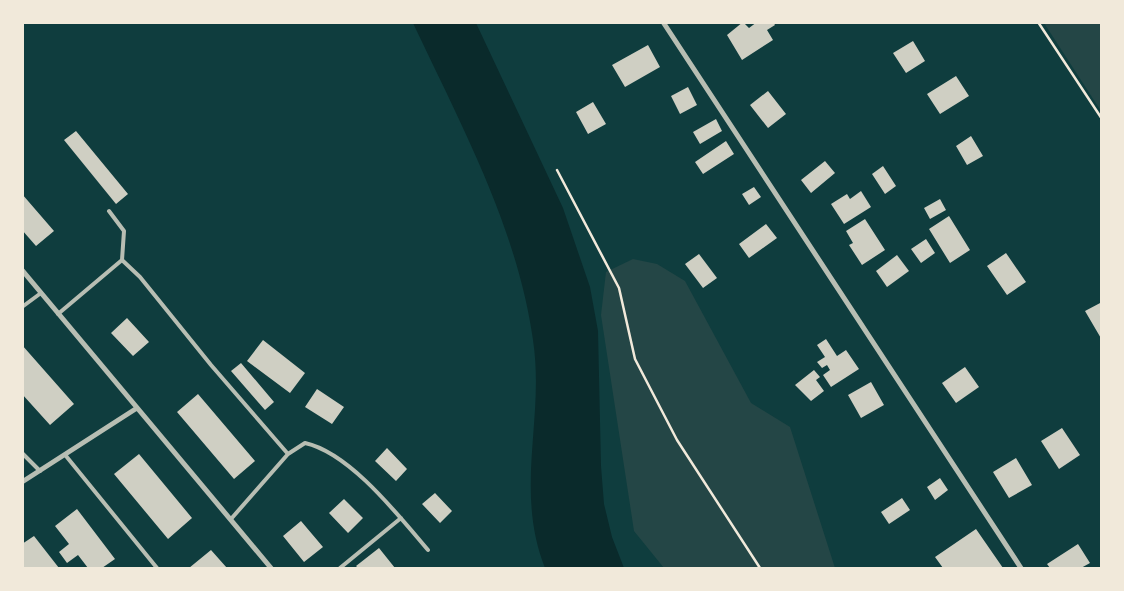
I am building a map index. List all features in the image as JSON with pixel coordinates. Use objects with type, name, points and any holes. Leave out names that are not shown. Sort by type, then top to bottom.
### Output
[{"type":"street","points":[[663,22],[1021,568]]},
{"type":"street","points":[[22,270],[271,568]]},
{"type":"street","points":[[22,482],[66,456],[137,408]]},
{"type":"lane","points":[[58,314],[122,260],[124,231],[109,211]]},
{"type":"lane","points":[[122,260],[140,277],[211,365],[288,454]]},
{"type":"lane","points":[[22,307],[41,293]]},
{"type":"lane","points":[[231,519],[288,454],[305,443],[321,446],[344,462],[401,518],[428,550]]},
{"type":"lane","points":[[22,453],[41,472]]},
{"type":"lane","points":[[66,456],[157,568]]},
{"type":"lane","points":[[340,568],[401,518]]},
{"type":"path","points":[[1038,22],[1102,119]]},
{"type":"path","points":[[557,170],[619,288],[635,359],[677,440],[760,568]]},
{"type":"shaded area","points":[[413,23],[476,23],[563,208],[590,287],[598,331],[601,466],[604,504],[612,537],[624,568],[545,568],[536,539],[532,510],[531,482],[536,369],[525,298],[501,217],[485,177]]},
{"type":"shaded area","points":[[1044,23],[1101,23],[1101,111]]},
{"type":"shaded area","points":[[633,259],[657,264],[685,281],[751,403],[790,427],[835,568],[664,568],[634,531],[601,315],[606,272]]},
{"type":"building","points":[[743,22],[749,28],[757,22],[773,22],[775,25],[767,30],[773,40],[742,60],[727,35]]},
{"type":"building","points":[[913,41],[925,61],[906,73],[893,53]]},
{"type":"building","points":[[648,45],[660,67],[625,87],[612,65]]},
{"type":"building","points":[[956,76],[969,96],[940,114],[927,94]]},
{"type":"building","points":[[688,87],[697,105],[680,114],[671,96]]},
{"type":"building","points":[[768,91],[786,114],[768,128],[750,105]]},
{"type":"building","points":[[593,102],[606,124],[588,134],[576,112]]},
{"type":"building","points":[[716,119],[722,131],[700,144],[693,132]]},
{"type":"building","points":[[76,131],[128,194],[116,204],[64,140]]},
{"type":"building","points":[[971,136],[983,156],[967,165],[956,146]]},
{"type":"building","points":[[726,141],[734,154],[703,174],[695,162]]},
{"type":"building","points":[[825,161],[835,173],[811,193],[801,180]]},
{"type":"building","points":[[883,166],[896,186],[885,194],[872,174]]},
{"type":"building","points":[[754,187],[761,197],[749,205],[742,194]]},
{"type":"building","points":[[861,191],[871,207],[844,224],[831,204],[847,194],[850,199]]},
{"type":"building","points":[[22,194],[54,231],[36,246],[22,230]]},
{"type":"building","points":[[940,199],[946,210],[930,219],[924,208]]},
{"type":"building","points":[[949,216],[970,250],[950,263],[929,229]]},
{"type":"building","points":[[865,219],[885,250],[862,265],[849,245],[853,243],[846,231]]},
{"type":"building","points":[[766,224],[777,238],[749,258],[739,244]]},
{"type":"building","points":[[926,239],[935,253],[921,263],[911,249]]},
{"type":"building","points":[[1006,253],[1026,282],[1007,295],[987,266]]},
{"type":"building","points":[[699,254],[717,278],[703,288],[685,264]]},
{"type":"building","points":[[897,255],[909,271],[887,287],[876,271]]},
{"type":"building","points":[[1102,302],[1102,340],[1085,311]]},
{"type":"building","points":[[127,318],[149,342],[133,356],[111,333]]},
{"type":"building","points":[[826,339],[837,356],[846,350],[859,369],[831,387],[823,375],[830,370],[827,365],[822,368],[817,362],[825,357],[817,345]]},
{"type":"building","points":[[263,340],[305,373],[290,393],[247,361]]},
{"type":"building","points":[[22,345],[74,404],[50,425],[22,394]]},
{"type":"building","points":[[241,363],[274,402],[265,410],[231,371]]},
{"type":"building","points":[[965,367],[979,387],[956,403],[942,383]]},
{"type":"building","points":[[814,370],[820,377],[816,380],[824,391],[811,401],[795,385]]},
{"type":"building","points":[[871,382],[884,405],[861,418],[848,395]]},
{"type":"building","points":[[317,389],[344,407],[332,424],[305,407]]},
{"type":"building","points":[[198,394],[255,461],[234,479],[177,412]]},
{"type":"building","points":[[1062,428],[1080,455],[1059,469],[1041,441]]},
{"type":"building","points":[[387,448],[407,469],[396,481],[375,461]]},
{"type":"building","points":[[139,454],[192,518],[168,539],[114,474]]},
{"type":"building","points":[[1016,458],[1032,485],[1009,498],[993,472]]},
{"type":"building","points":[[940,478],[948,490],[935,500],[927,487]]},
{"type":"building","points":[[435,493],[452,511],[440,523],[422,504]]},
{"type":"building","points":[[902,498],[910,510],[889,524],[881,512]]},
{"type":"building","points":[[344,499],[363,518],[348,533],[329,513]]},
{"type":"building","points":[[77,509],[115,559],[102,568],[88,568],[78,555],[67,563],[59,552],[69,544],[55,526]]},
{"type":"building","points":[[301,521],[323,547],[304,562],[283,536]]},
{"type":"building","points":[[976,529],[1003,568],[943,568],[935,557]]},
{"type":"building","points":[[34,536],[59,568],[25,568],[22,566],[22,544]]},
{"type":"building","points":[[1078,544],[1090,563],[1081,568],[1050,568],[1047,564]]},
{"type":"building","points":[[379,548],[395,568],[358,568],[356,566]]},
{"type":"building","points":[[211,550],[227,568],[189,568]]}]
